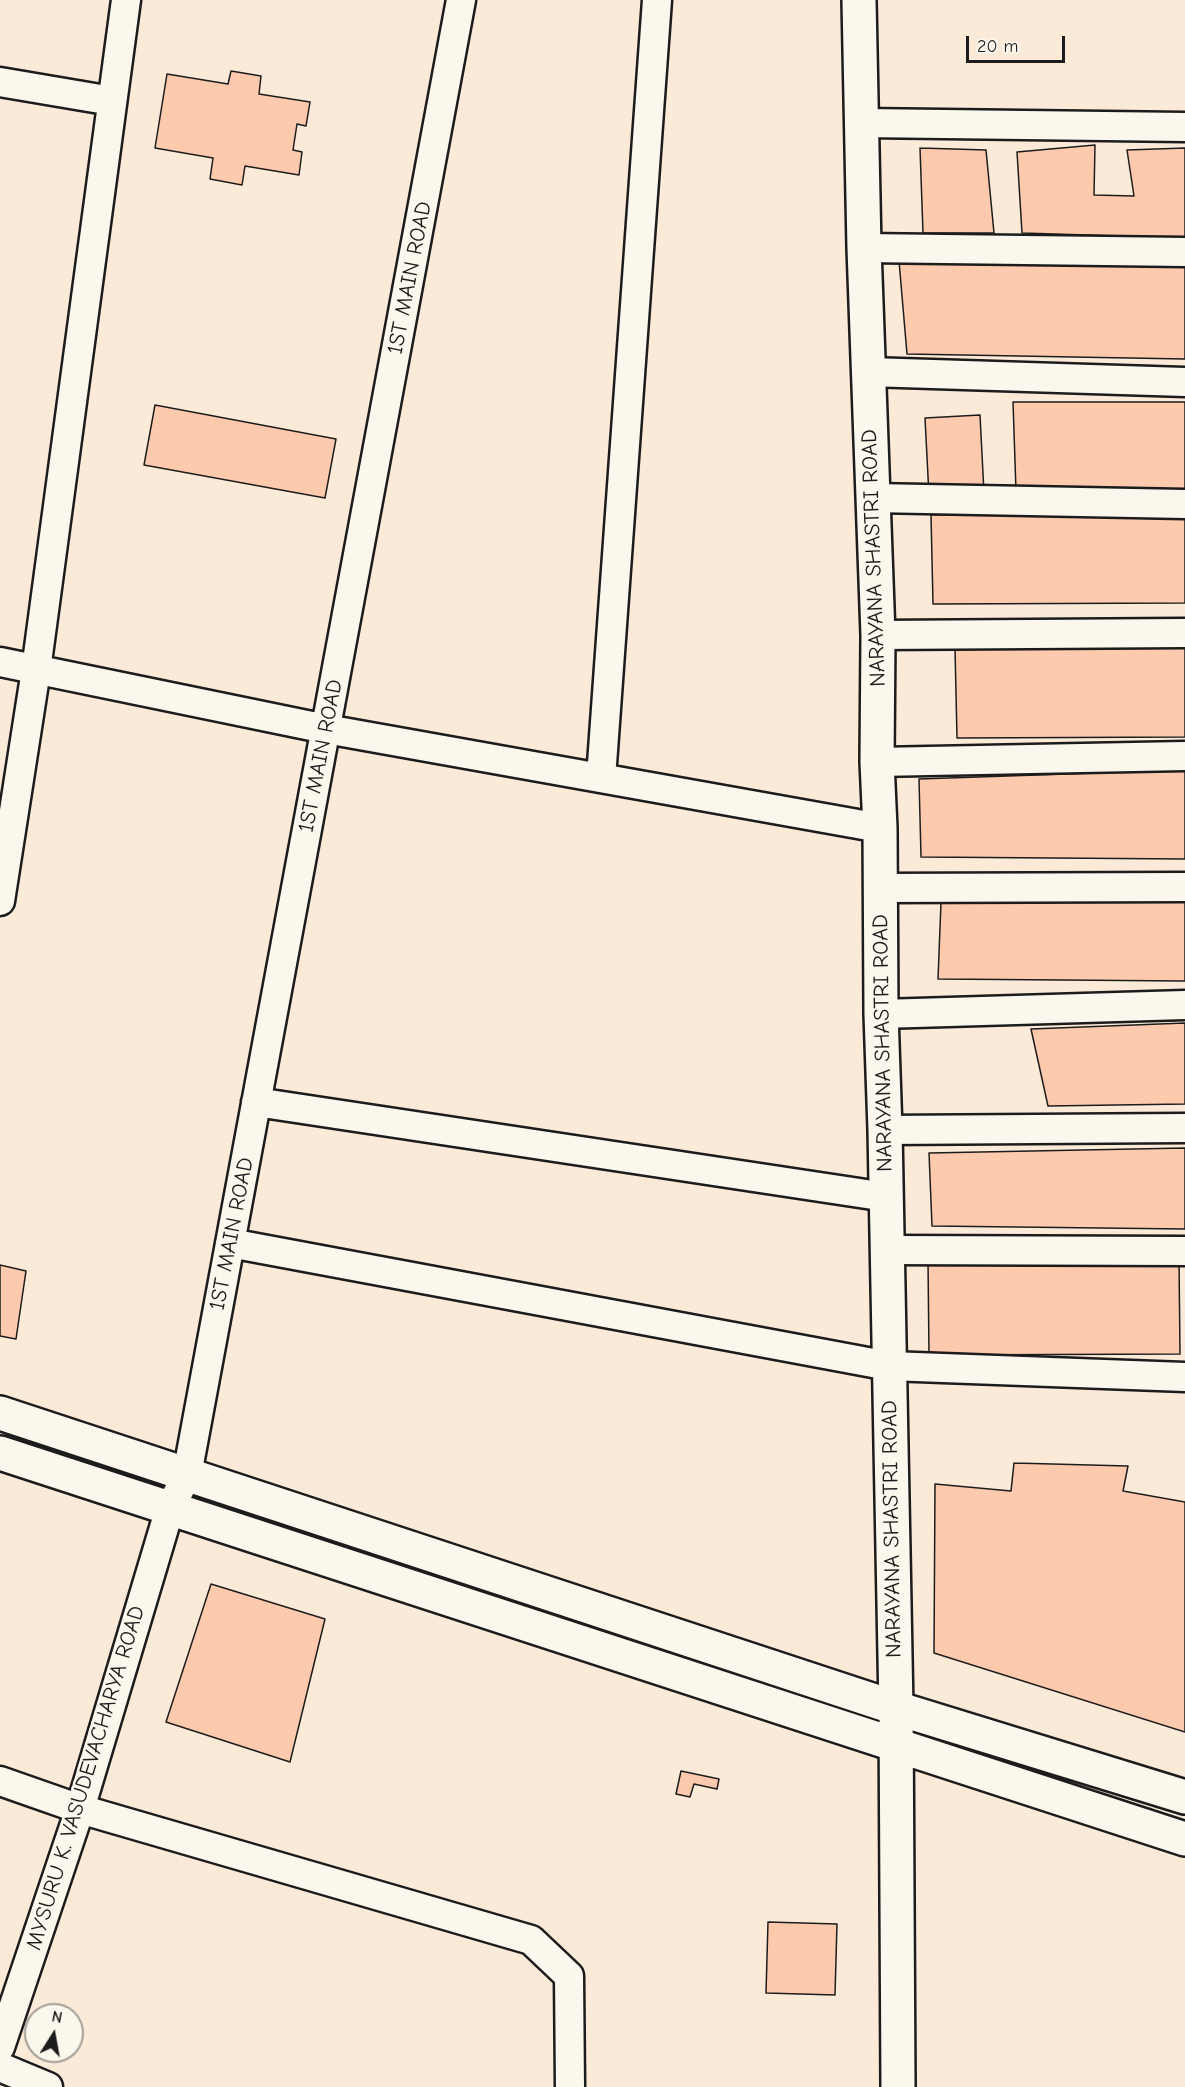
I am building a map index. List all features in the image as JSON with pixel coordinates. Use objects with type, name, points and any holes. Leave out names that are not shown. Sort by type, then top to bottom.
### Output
[{"type":"street","points":[[0,901],[36,670],[126,0]]},
{"type":"street","name":"1ST MAIN ROAD","points":[[170,1508],[187,1475],[461,0]]},
{"type":"street","points":[[601,778],[657,0]]},
{"type":"street","name":"NARAYANA SHASTRI ROAD","points":[[859,0],[864,248],[878,634],[877,762],[881,888],[881,1014],[896,1708],[898,2087]]},
{"type":"street","points":[[0,82],[112,101]]},
{"type":"street","points":[[863,123],[1185,128]]},
{"type":"street","points":[[864,248],[1185,252]]},
{"type":"street","points":[[868,372],[1185,382]]},
{"type":"street","points":[[873,498],[1185,504]]},
{"type":"street","points":[[878,634],[1185,633]]},
{"type":"street","points":[[0,662],[326,729],[880,828]]},
{"type":"street","points":[[877,762],[1185,756]]},
{"type":"street","points":[[881,888],[1185,887]]},
{"type":"street","points":[[881,1014],[1185,1005]]},
{"type":"street","points":[[256,1102],[886,1197]]},
{"type":"street","points":[[885,1130],[1185,1128]]},
{"type":"street","points":[[230,1243],[889,1366],[1185,1377]]},
{"type":"street","points":[[887,1250],[1185,1251]]},
{"type":"street","points":[[0,1413],[896,1708],[1185,1797]]},
{"type":"street","points":[[0,1453],[1185,1839]]},
{"type":"street","name":"MYSURU K. VASUDEVACHARYA ROAD","points":[[0,2047],[80,1809],[170,1508]]},
{"type":"street","points":[[0,1782],[80,1809],[531,1940],[569,1976],[570,2087]]},
{"type":"street","points":[[0,2067],[48,2087]]},
{"type":"building","points":[[231,71],[261,76],[259,94],[310,102],[306,126],[297,124],[293,150],[302,152],[299,175],[245,166],[242,185],[210,179],[213,158],[155,148],[167,74],[228,84]]},
{"type":"building","points":[[1095,145],[1094,195],[1134,196],[1127,150],[1185,148],[1185,238],[1022,233],[1017,152]]},
{"type":"building","points":[[920,148],[986,150],[994,233],[923,233]]},
{"type":"building","points":[[899,261],[1185,265],[1185,359],[907,354]]},
{"type":"building","points":[[1013,402],[1185,402],[1185,491],[1016,491]]},
{"type":"building","points":[[155,405],[336,439],[325,498],[144,465]]},
{"type":"building","points":[[980,415],[984,493],[929,496],[925,418]]},
{"type":"building","points":[[1185,513],[1185,603],[933,604],[931,515]]},
{"type":"building","points":[[1185,647],[1185,737],[957,738],[955,648]]},
{"type":"building","points":[[1185,770],[1185,859],[921,857],[919,779]]},
{"type":"building","points":[[1185,900],[1185,981],[938,979],[941,902]]},
{"type":"building","points":[[1185,1023],[1185,1104],[1048,1106],[1031,1029]]},
{"type":"building","points":[[1185,1148],[1185,1229],[932,1226],[929,1153]]},
{"type":"building","points":[[1179,1260],[1180,1354],[929,1355],[928,1261]]},
{"type":"building","points":[[0,1265],[26,1271],[16,1339],[0,1336]]},
{"type":"building","points":[[1014,1463],[1128,1466],[1123,1491],[1185,1502],[1185,1732],[934,1653],[935,1484],[1011,1491]]},
{"type":"building","points":[[211,1584],[325,1619],[290,1762],[166,1722]]},
{"type":"building","points":[[681,1771],[719,1779],[717,1789],[694,1784],[690,1797],[676,1794]]},
{"type":"building","points":[[768,1922],[837,1924],[835,1995],[766,1993]]}]
